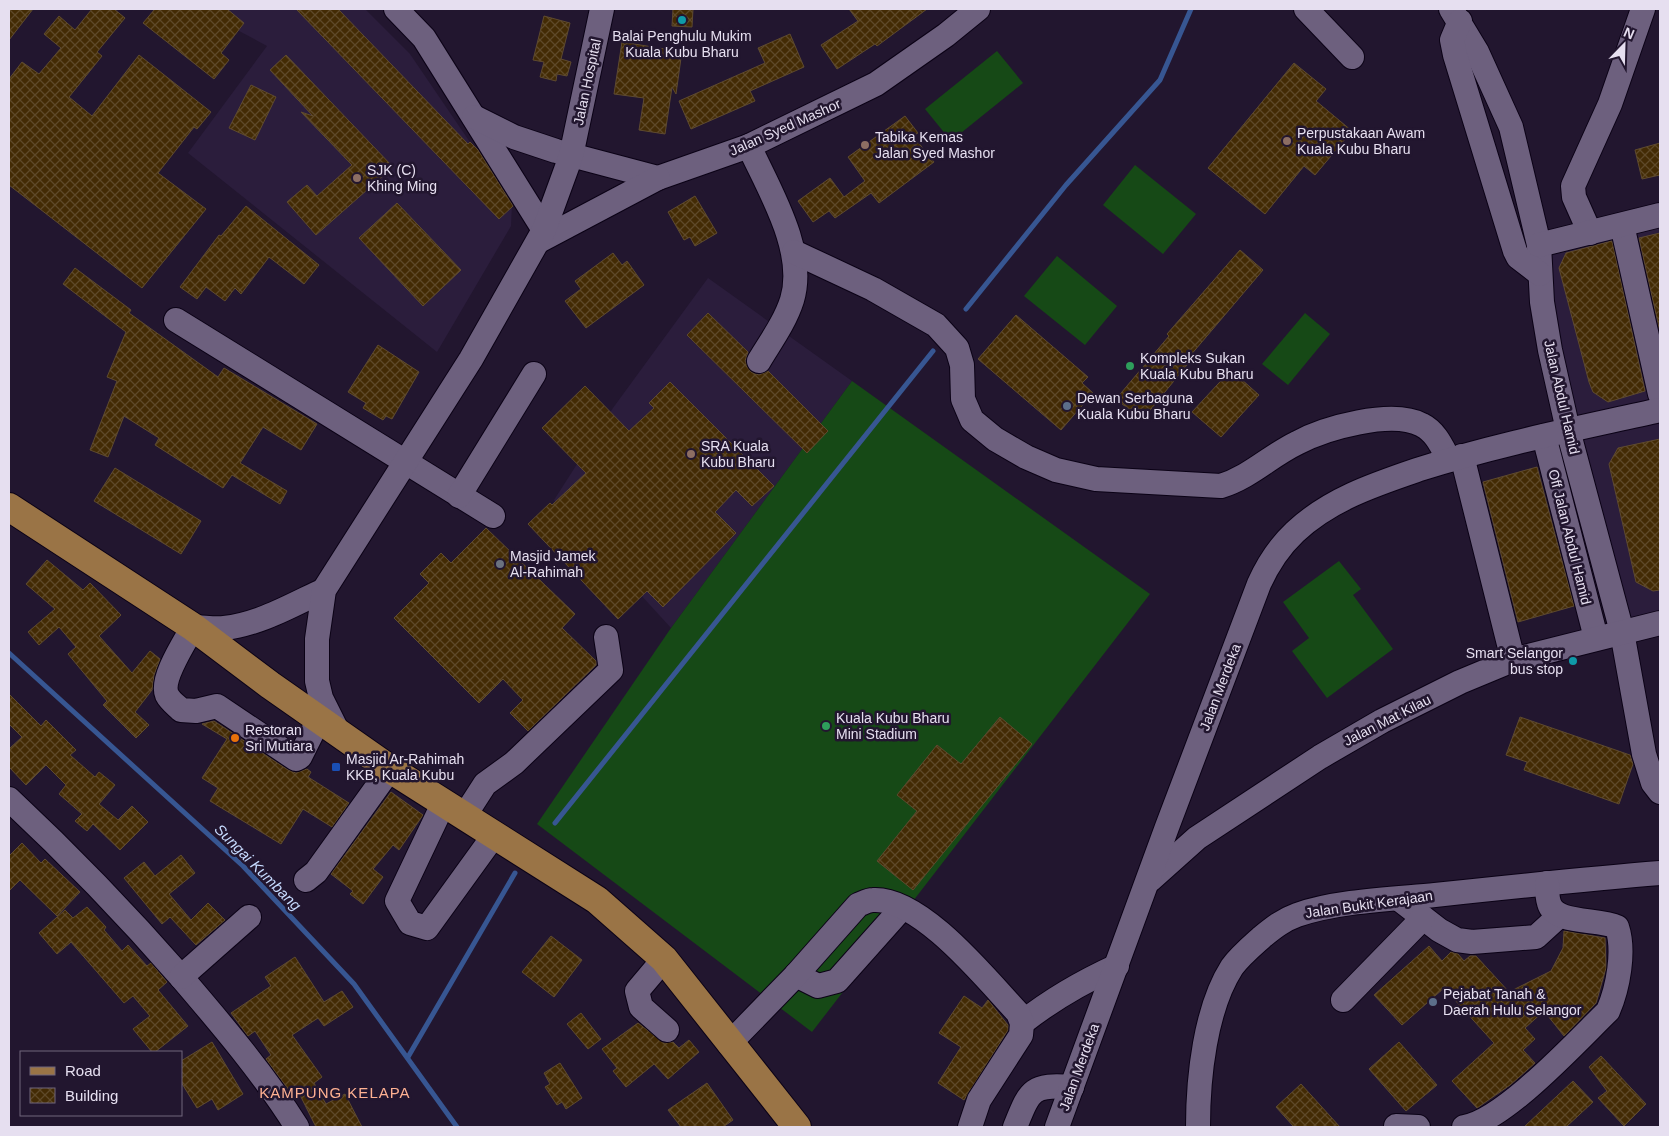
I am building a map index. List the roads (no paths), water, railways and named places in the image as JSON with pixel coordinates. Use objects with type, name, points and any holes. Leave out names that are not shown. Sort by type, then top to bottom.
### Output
[{"type":"main road","points":[[9,507],[193,627],[329,727],[390,769],[597,900],[664,958],[788,1124]]},
{"type":"street","points":[[396,9],[424,38],[474,117],[542,235]]},
{"type":"street","name":"Jalan Hospital","points":[[324,590],[471,359],[542,235],[571,156],[602,9]]},
{"type":"street","name":"Jalan Syed Mashor","points":[[542,235],[658,178],[749,146],[876,84],[946,35],[978,9]]},
{"type":"street","points":[[1306,9],[1352,57]]},
{"type":"street","points":[[1590,233],[1574,197],[1573,186],[1610,104],[1642,9]]},
{"type":"street","points":[[1455,15],[1452,40],[1455,55],[1515,251],[1518,258],[1540,274]]},
{"type":"street","name":"Jalan Abdul Hamid","points":[[1455,15],[1477,52],[1510,127],[1539,245],[1542,302],[1550,350],[1568,430],[1622,632],[1644,754],[1653,783],[1660,792]]},
{"type":"street","points":[[474,117],[514,137],[571,156],[658,178]]},
{"type":"street","points":[[749,146],[794,252],[795,280],[793,298],[787,315],[759,361]]},
{"type":"street","points":[[1539,245],[1660,215]]},
{"type":"street","points":[[1622,225],[1652,314],[1660,394]]},
{"type":"street","points":[[794,252],[873,289],[936,325],[957,348],[962,365],[964,399],[972,420],[994,439],[1026,457],[1056,470],[1096,479],[1221,486],[1239,480],[1296,443],[1333,428],[1394,419],[1409,420],[1422,425],[1434,433],[1456,458],[1513,660]]},
{"type":"street","points":[[176,320],[493,516]]},
{"type":"street","points":[[459,496],[534,374]]},
{"type":"street","name":"Jalan Merdeka","points":[[1057,1127],[1166,827],[1259,584],[1276,552],[1296,531],[1341,500],[1371,486],[1456,458],[1568,430],[1660,410]]},
{"type":"street","name":"Off Jalan Abdul Hamid","points":[[1544,436],[1596,638]]},
{"type":"street","points":[[324,590],[317,639],[317,681],[329,727],[300,757],[296,759],[217,706],[196,711],[181,710],[168,696],[165,686],[168,674],[193,627],[224,628],[250,623],[283,610],[324,590]]},
{"type":"street","name":"Jalan Mat Kilau","points":[[1147,883],[1197,838],[1356,735],[1460,682],[1513,660],[1660,623]]},
{"type":"street","points":[[495,834],[427,928],[410,923],[397,900],[455,809],[514,763],[611,670],[606,637]]},
{"type":"street","points":[[306,880],[316,872],[390,769]]},
{"type":"street","points":[[9,799],[137,927],[181,977],[272,1088],[297,1127]]},
{"type":"street","points":[[1166,827],[1197,838]]},
{"type":"street","name":"Jalan Bukit Kerajaan","points":[[1198,1127],[1198,1098],[1212,1015],[1220,990],[1233,966],[1276,926],[1297,915],[1332,907],[1547,883],[1660,873]]},
{"type":"street","points":[[1464,1127],[1476,1125],[1495,1114],[1517,1097],[1608,1011],[1618,966],[1620,938],[1617,927],[1608,923],[1559,916],[1551,909],[1548,902],[1547,883]]},
{"type":"street","points":[[729,1044],[796,975],[858,905],[872,899],[890,902],[926,920],[943,934],[1018,1012],[1022,1023],[1021,1035],[979,1100],[970,1127]]},
{"type":"street","points":[[1399,899],[1422,918],[1457,940],[1472,942],[1536,937],[1559,916]]},
{"type":"street","points":[[796,975],[818,986],[837,980],[902,908]]},
{"type":"street","points":[[181,977],[250,918]]},
{"type":"street","points":[[1342,1000],[1422,918]]},
{"type":"street","points":[[664,958],[637,991],[641,1008],[667,1030]]},
{"type":"street","points":[[1022,1023],[1046,1004],[1081,982],[1116,966]]},
{"type":"street","points":[[1015,1127],[1030,1097],[1037,1089],[1048,1085],[1072,1087]]},
{"type":"waterway","points":[[966,309],[1066,185],[1160,80],[1191,9]]},
{"type":"waterway","points":[[555,823],[933,351]]},
{"type":"waterway","name":"Sungai Kumbang","points":[[9,653],[243,866],[354,984],[457,1127]]},
{"type":"waterway","points":[[408,1057],[515,873]]},
{"type":"place","name":"Balai Penghulu Mukim Kuala Kubu Bharu","points":[[682,20]]},
{"type":"place","name":"Perpustakaan Awam Kuala Kubu Bharu","points":[[1287,141]]},
{"type":"place","name":"Tabika Kemas Jalan Syed Mashor","points":[[865,145]]},
{"type":"place","name":"SJK (C) Khing Ming","points":[[357,178]]},
{"type":"place","name":"Kompleks Sukan Kuala Kubu Bharu","points":[[1130,366]]},
{"type":"place","name":"Dewan Serbaguna Kuala Kubu Bharu","points":[[1067,406]]},
{"type":"place","name":"SRA Kuala Kubu Bharu","points":[[691,454]]},
{"type":"place","name":"Masjid Jamek Al-Rahimah","points":[[500,564]]},
{"type":"place","name":"Smart Selangor bus stop","points":[[1573,661]]},
{"type":"place","name":"Kuala Kubu Bharu Mini Stadium","points":[[826,726]]},
{"type":"place","name":"Restoran Sri Mutiara","points":[[235,738]]},
{"type":"place","name":"Masjid Ar-Rahimah KKB, Kuala Kubu","points":[[336,767]]},
{"type":"place","name":"Pejabat Tanah & Daerah Hulu Selangor","points":[[1433,1002]]},
{"type":"district","name":"KAMPUNG KELAPA","points":[[335,1092]]}]
